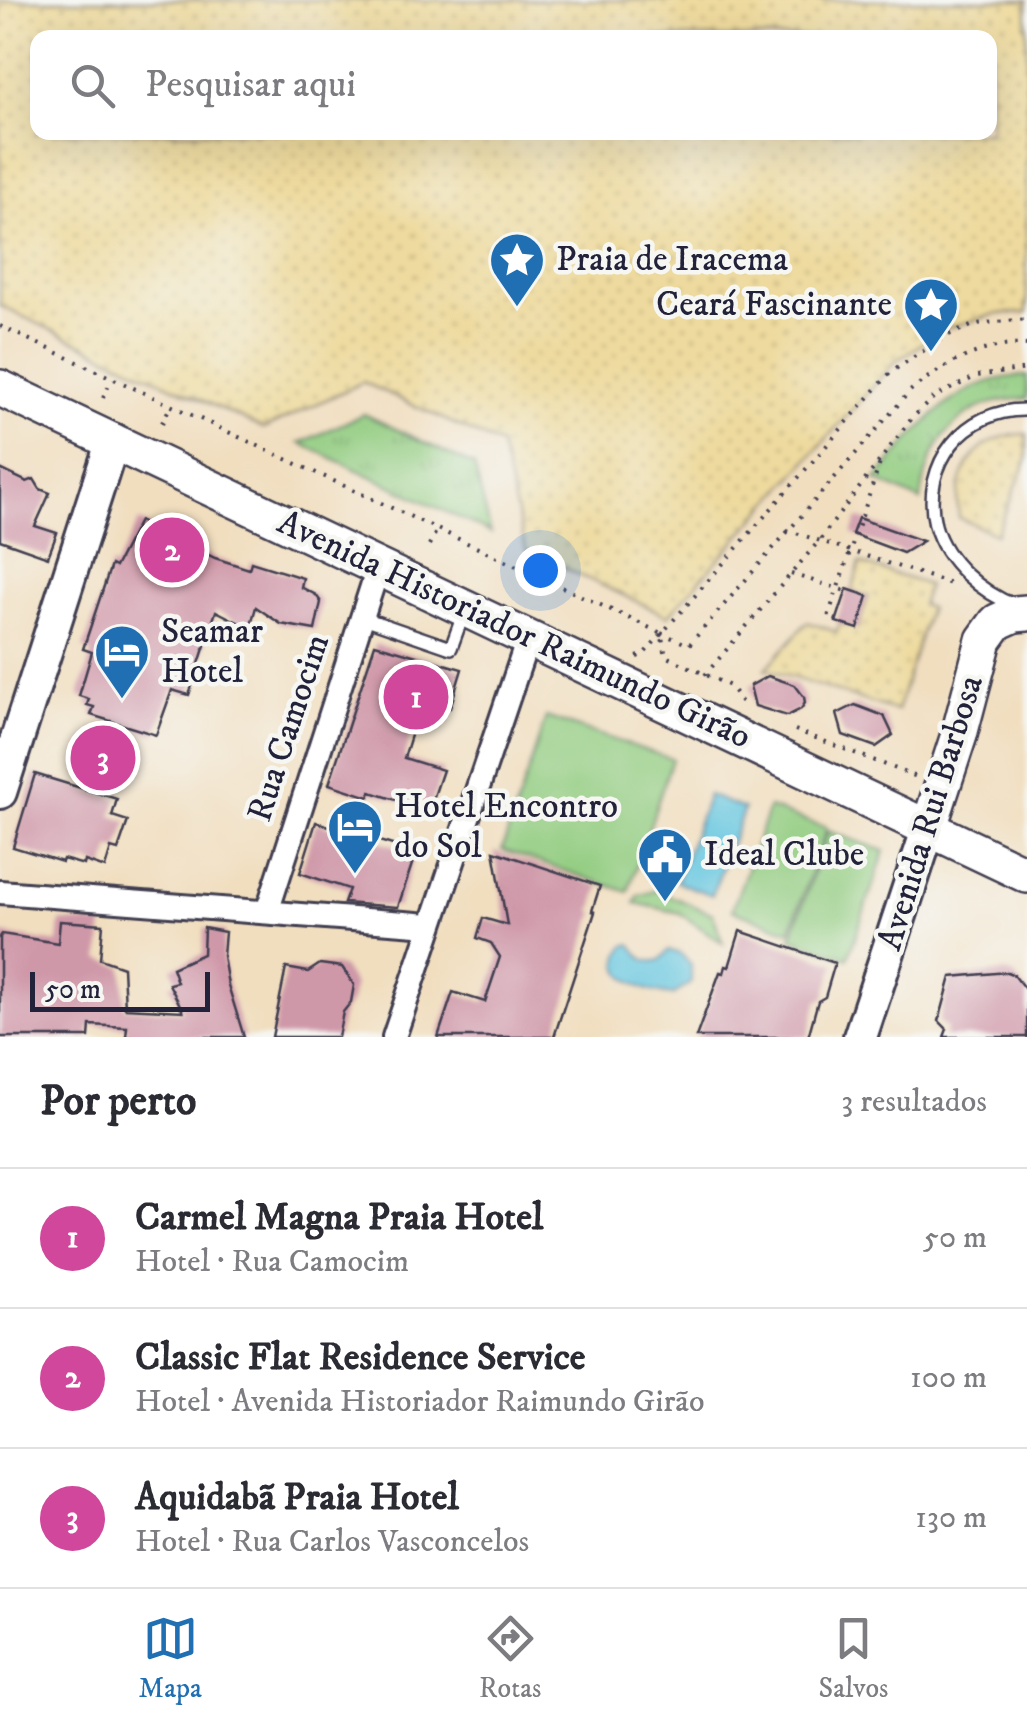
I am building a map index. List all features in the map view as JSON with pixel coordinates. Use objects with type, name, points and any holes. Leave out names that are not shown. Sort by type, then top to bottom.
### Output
[{"type":"main road","name":"Avenida Historiador Raimundo Girão","points":[[0,388],[1027,875]]},
{"type":"main road","points":[[0,792],[113,440]]},
{"type":"main road","name":"Avenida Rui Barbosa","points":[[860,1037],[959,734],[984,640],[997,622],[1027,612]]},
{"type":"street","name":"Rua Camocim","points":[[267,912],[379,566]]},
{"type":"street","points":[[394,1037],[529,636]]},
{"type":"street","points":[[0,892],[430,925]]},
{"type":"lane","points":[[1027,410],[999,411],[979,419],[957,436],[943,455],[933,482],[936,528],[964,571],[997,598],[1027,612]]},
{"type":"lane","points":[[361,617],[450,648],[466,607]]},
{"type":"path","points":[[632,656],[643,656],[891,372],[946,336],[976,324],[1027,319]]},
{"type":"path","points":[[0,326],[689,644],[910,391],[964,356],[1027,344]]},
{"type":"path","points":[[706,675],[819,541],[912,418],[934,397],[977,376],[1027,369]]},
{"type":"path","points":[[103,398],[112,379]]},
{"type":"path","points":[[162,423],[171,405]]},
{"type":"path","points":[[837,620],[828,617],[882,458]]},
{"type":"path","points":[[429,545],[437,530]]},
{"type":"path","points":[[786,530],[959,587]]},
{"type":"path","points":[[790,574],[846,592]]},
{"type":"path","points":[[661,634],[666,656],[730,686],[748,712]]},
{"type":"path","points":[[785,726],[919,777]]},
{"type":"green space","points":[[1027,376],[1027,399],[985,406],[953,427],[931,459],[921,501],[876,480],[924,425],[959,396],[1002,378]]},
{"type":"green space","points":[[364,414],[474,466],[491,533],[300,443]]},
{"type":"green space","points":[[546,717],[672,759],[628,892],[502,850]]},
{"type":"green space","points":[[769,808],[827,828],[790,931],[732,910]]},
{"type":"green space","points":[[828,831],[885,851],[848,958],[791,938]]},
{"type":"green space","points":[[657,890],[713,914],[723,943],[679,913],[635,903],[638,896]]},
{"type":"sand","name":"Praia de Iracema","points":[[0,0],[1027,0],[1027,313],[997,314],[944,329],[895,362],[668,616],[526,550],[500,445],[363,382],[264,429],[0,306]]},
{"type":"sand","points":[[1027,434],[1027,460],[996,534],[959,518],[960,486],[972,459],[995,440]]},
{"type":"sand","points":[[860,563],[928,585],[921,605],[929,608],[897,711],[766,669],[807,622],[837,632],[840,623],[858,628],[868,596],[852,591]]},
{"type":"water","points":[[708,795],[744,809],[712,895],[676,882]]},
{"type":"water","points":[[631,944],[642,958],[650,961],[660,960],[669,950],[681,954],[691,965],[691,983],[673,995],[640,987],[623,975],[619,966],[625,946]]},
{"type":"building","points":[[0,469],[27,482],[34,479],[40,489],[50,493],[35,526],[57,533],[48,557],[0,540]]},
{"type":"building","points":[[858,518],[923,541],[903,553],[852,534]]},
{"type":"building","points":[[139,521],[215,558],[249,569],[251,562],[303,578],[301,587],[321,602],[315,630],[281,624],[256,607],[250,628],[216,611],[189,695],[172,690],[156,735],[91,715],[94,707],[87,705],[89,699],[79,696],[92,652],[83,649],[111,565],[115,567]]},
{"type":"building","points":[[847,589],[868,596],[858,629],[836,622]]},
{"type":"building","points":[[375,644],[462,669],[450,708],[422,700],[404,758],[443,770],[428,814],[371,792],[369,797],[329,784]]},
{"type":"building","points":[[768,676],[795,685],[804,697],[801,709],[787,716],[755,706],[750,686]]},
{"type":"building","points":[[855,705],[884,716],[893,735],[876,747],[843,735],[837,714]]},
{"type":"building","points":[[35,774],[117,799],[112,816],[128,821],[118,850],[111,848],[105,868],[85,861],[84,865],[63,859],[62,862],[13,847]]},
{"type":"building","points":[[316,822],[416,852],[398,907],[344,903],[349,889],[300,873]]},
{"type":"building","points":[[494,851],[600,886],[554,1037],[438,1037],[453,992],[485,1002],[500,957],[491,943],[477,938],[483,918],[507,925]]},
{"type":"building","points":[[60,921],[103,924],[100,959],[123,967],[125,1008],[183,1011],[169,984],[177,982],[172,968],[203,954],[204,928],[225,932],[223,956],[228,985],[244,1037],[126,1037],[127,1027],[90,1025],[89,1037],[0,1037],[0,937],[2,934],[58,943]]},
{"type":"building","points":[[740,931],[835,963],[808,1037],[696,1037],[720,972],[729,967]]},
{"type":"building","points":[[320,964],[342,967],[354,985],[338,1037],[272,1037],[286,968],[308,972]]},
{"type":"building","points":[[1007,972],[1027,992],[1027,1037],[944,1037],[947,1029],[939,1021],[951,977]]},
{"type":"place","name":"Praia de Iracema","points":[[517,309]]},
{"type":"place","name":"Ceará Fascinante","points":[[931,354]]},
{"type":"place","name":"Classic Flat Residence Service","points":[[172,550]]},
{"type":"place","name":"Carmel Magna Praia Hotel","points":[[416,697]]},
{"type":"place","name":"Seamar Hotel","points":[[122,701]]},
{"type":"place","name":"Aquidabã Praia Hotel","points":[[103,758]]},
{"type":"place","name":"Hotel Encontro do Sol","points":[[355,876]]},
{"type":"place","name":"Ideal Clube","points":[[665,904]]}]
